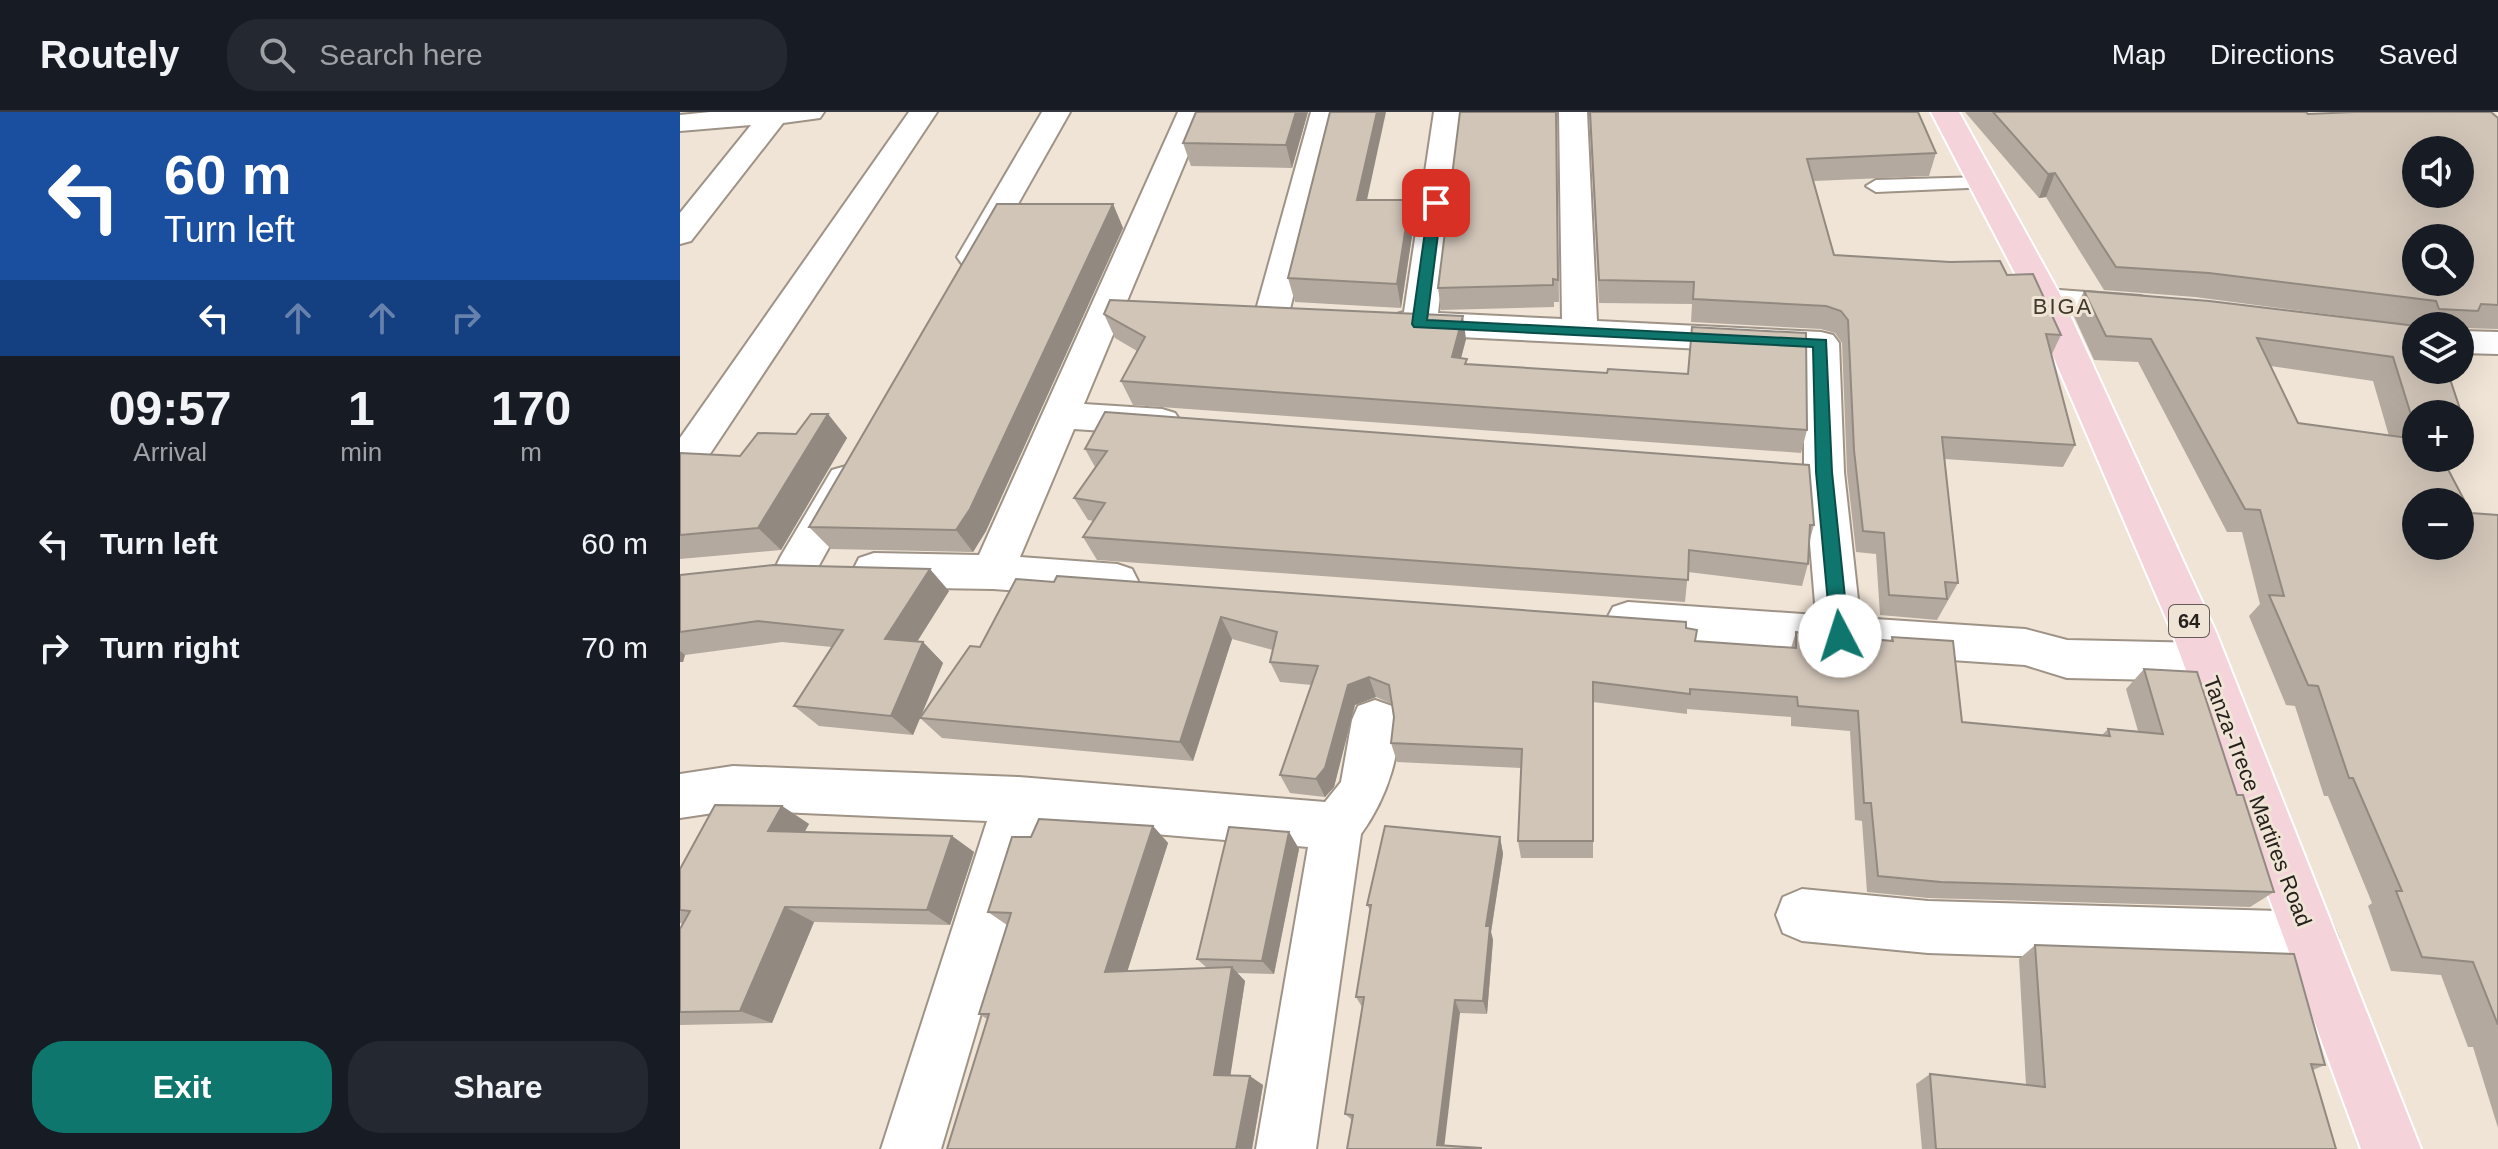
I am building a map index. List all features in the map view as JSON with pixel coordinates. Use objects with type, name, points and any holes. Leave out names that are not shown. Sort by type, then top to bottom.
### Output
[{"type":"main road","name":"Tanza-Trece Martires Road","points":[[1945,112],[2046,300],[2200,647],[2391,1149]]},
{"type":"street","points":[[680,123],[810,112]]},
{"type":"street","points":[[680,468],[923,112]]},
{"type":"street","points":[[954,292],[1056,112]]},
{"type":"street","points":[[993,572],[1061,415],[1121,308],[1192,112]]},
{"type":"street","points":[[1271,317],[1325,112]]},
{"type":"street","points":[[1419,324],[1448,112]]},
{"type":"street","points":[[1573,112],[1580,331]]},
{"type":"street","points":[[680,234],[774,115]]},
{"type":"street","points":[[2046,300],[2165,309]]},
{"type":"street","points":[[1375,322],[1821,343],[1808,471],[1840,636]]},
{"type":"street","points":[[2474,342],[2498,343]]},
{"type":"street","points":[[1061,415],[1204,425]]},
{"type":"street","points":[[796,568],[859,458]]},
{"type":"street","points":[[752,572],[796,568],[993,572],[1150,584]]},
{"type":"street","points":[[1589,617],[2025,647],[2067,659],[2200,647]]},
{"type":"street","points":[[1286,1149],[1337,826],[1360,796],[1365,784],[1375,720]]},
{"type":"street","points":[[680,796],[733,788],[1019,800],[1337,826]]},
{"type":"street","points":[[703,844],[733,788]]},
{"type":"street","points":[[911,1149],[1019,800]]},
{"type":"street","points":[[1802,915],[1928,927],[2311,939]]},
{"type":"lane","points":[[1876,186],[1983,183]]},
{"type":"building","points":[[1196,112],[1296,112],[1286,145],[1183,143]]},
{"type":"building","points":[[1330,112],[1377,112],[1357,200],[1410,200],[1397,284],[1288,278]]},
{"type":"building","points":[[1460,112],[1556,112],[1558,280],[1553,279],[1553,285],[1438,288]]},
{"type":"building","points":[[1590,112],[1918,112],[1936,153],[1807,159],[1834,255],[1950,262],[2000,261],[2007,275],[2033,274],[2061,335],[2046,334],[2075,445],[1942,437],[1958,583],[1945,582],[1947,599],[1889,595],[1884,533],[1863,531],[1854,450],[1848,320],[1841,311],[1826,306],[1693,299],[1694,282],[1599,280]]},
{"type":"building","points":[[1993,112],[2491,112],[2498,118],[2498,305],[2481,304],[2478,311],[2439,309],[2436,301],[2209,273],[2116,267],[2055,173],[2048,174]]},
{"type":"building","points":[[997,204],[1113,204],[970,509],[956,530],[809,527]]},
{"type":"building","points":[[2084,291],[2209,301],[2402,324],[2402,384],[2452,384],[2457,400],[2406,400],[2393,357],[2257,338],[2298,423],[2402,437],[2402,472],[2449,472],[2458,488],[2402,488],[2402,560],[2474,560],[2474,513],[2498,515],[2498,1025],[2473,962],[2422,957],[2396,891],[2402,891],[2353,778],[2349,778],[2318,686],[2308,685],[2269,595],[2284,596],[2260,510],[2245,509],[2151,339],[2106,336]]},
{"type":"building","points":[[1110,300],[1463,316],[1452,357],[1467,359],[1465,364],[1607,373],[1608,369],[1688,374],[1692,327],[1806,333],[1807,430],[1121,381],[1145,337],[1104,314]]},
{"type":"building","points":[[1105,412],[1809,465],[1814,525],[1810,525],[1808,564],[1689,550],[1688,580],[1083,537],[1105,503],[1074,498],[1107,451],[1085,449]]},
{"type":"building","points":[[811,414],[828,414],[758,528],[680,535],[680,453],[740,456],[758,433],[796,434]]},
{"type":"building","points":[[773,565],[930,569],[885,639],[923,642],[891,716],[794,706],[843,630],[758,621],[680,632],[680,575]]},
{"type":"building","points":[[1057,576],[1686,622],[1686,628],[1697,630],[1695,641],[1796,648],[1796,632],[1893,641],[1892,637],[1953,641],[1962,722],[2110,736],[2108,729],[2163,734],[2144,669],[2197,672],[2237,795],[2243,795],[2274,892],[1941,882],[1878,876],[1871,803],[1864,803],[1858,711],[1798,706],[1797,697],[1690,689],[1690,694],[1593,682],[1593,841],[1518,841],[1522,749],[1391,743],[1394,717],[1389,685],[1369,677],[1348,685],[1325,768],[1316,779],[1280,775],[1318,666],[1270,662],[1277,632],[1221,617],[1180,742],[920,718],[970,646],[980,647],[1016,579],[1054,582]]},
{"type":"building","points":[[715,805],[782,806],[768,831],[952,836],[927,910],[785,907],[740,1011],[680,1012],[680,929],[690,911],[680,910],[680,869]]},
{"type":"building","points":[[1039,819],[1153,826],[1105,972],[1232,967],[1214,1075],[1250,1076],[1236,1149],[947,1149],[989,1014],[979,1014],[1011,913],[988,912],[1012,837],[1031,837]]},
{"type":"building","points":[[1385,826],[1500,837],[1486,926],[1490,926],[1483,1001],[1455,1000],[1437,1145],[1481,1149],[1347,1149],[1353,1115],[1345,1114],[1364,997],[1356,997],[1371,905],[1367,905]]},
{"type":"building","points":[[1229,827],[1289,832],[1262,961],[1197,959]]},
{"type":"building","points":[[2035,945],[2294,954],[2325,1065],[2311,1064],[2336,1149],[1936,1149],[1930,1074],[2045,1087]]},
{"type":"district","name":"BIGA","points":[[2063,306]]},
{"type":"route","points":[[1436,203],[1419,324],[1821,343],[1824,472],[1840,636]]}]
